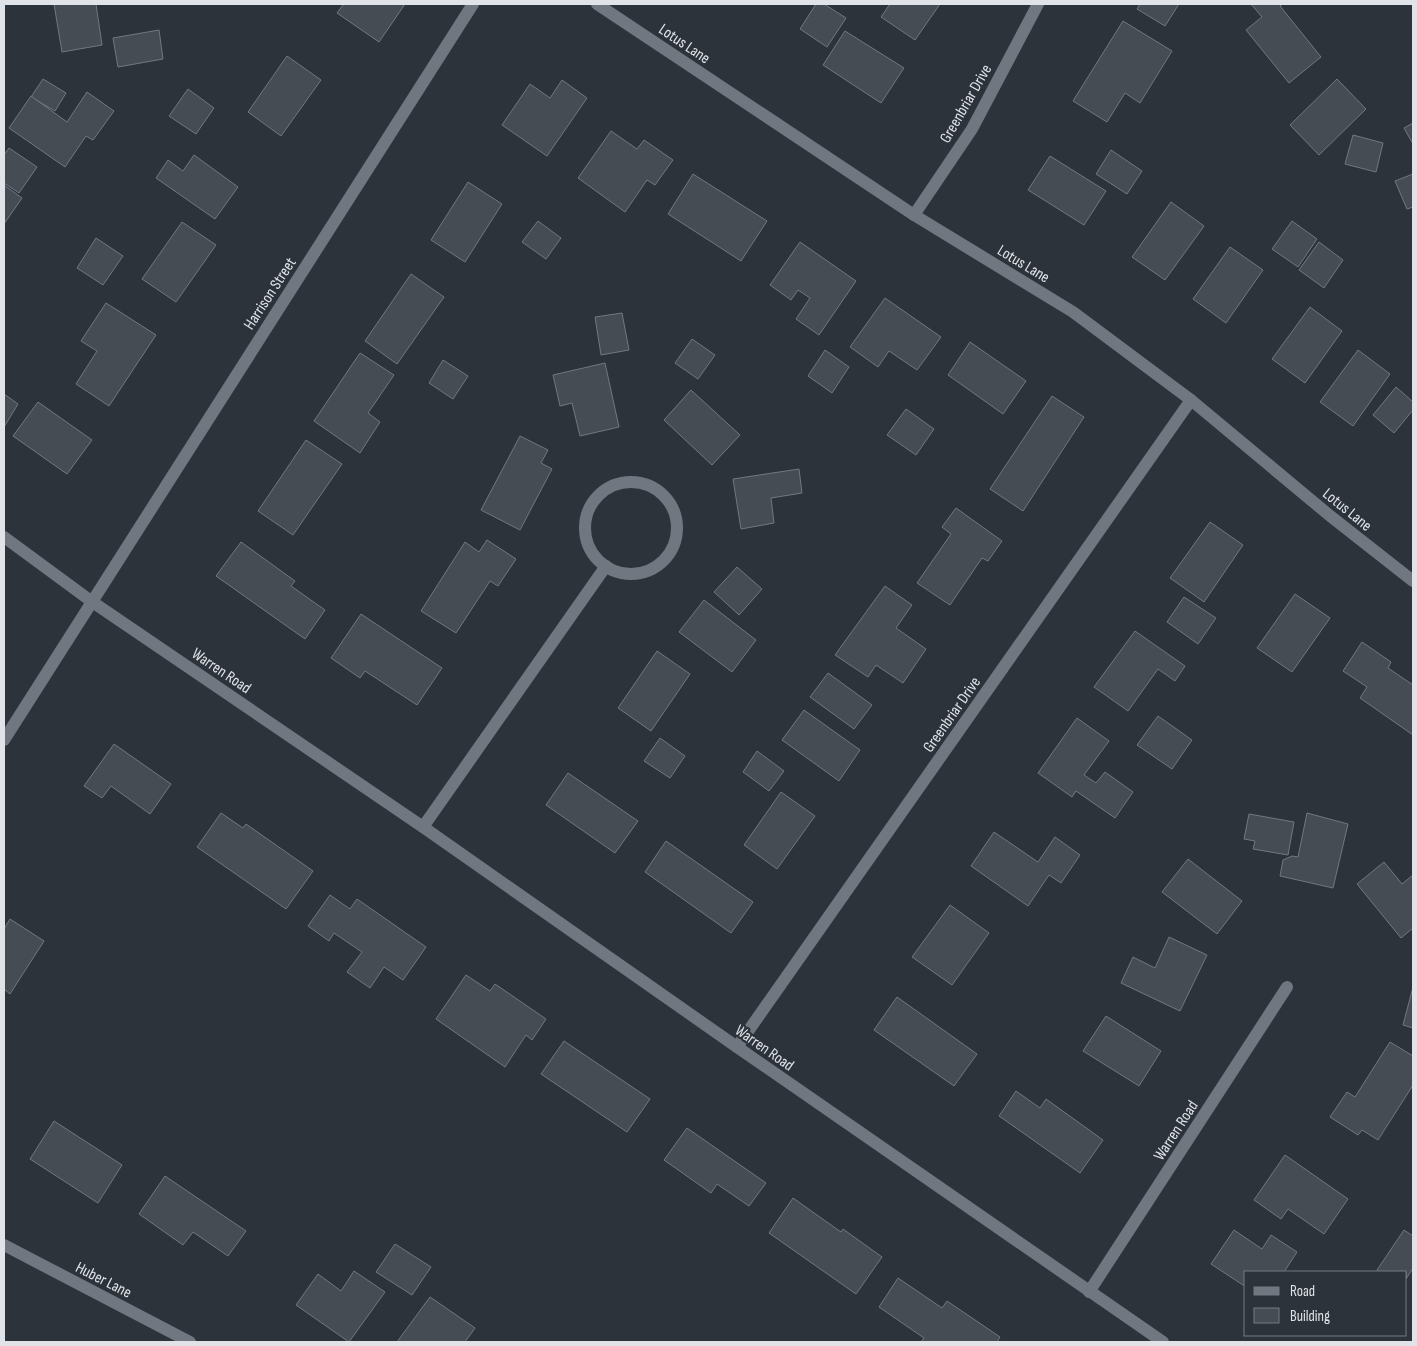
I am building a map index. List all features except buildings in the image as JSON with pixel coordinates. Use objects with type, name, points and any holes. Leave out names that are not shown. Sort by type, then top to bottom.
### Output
[{"type":"street","name":"Harrison Street","points":[[4,740],[91,600],[473,4]]},
{"type":"street","name":"Lotus Lane","points":[[597,4],[914,215],[1073,312],[1191,400],[1329,515],[1413,581]]},
{"type":"street","name":"Greenbriar Drive","points":[[914,215],[972,129],[1038,4]]},
{"type":"street","name":"Greenbriar Drive","points":[[737,1047],[1191,400]]},
{"type":"street","points":[[624,482],[639,482],[654,487],[665,496],[673,509],[677,523],[676,538],[670,552],[661,563],[648,570],[634,574],[619,572],[606,566],[594,556],[587,542],[585,526],[588,511],[597,497],[609,487],[624,482]]},
{"type":"street","name":"Warren Road","points":[[4,537],[91,600],[423,827],[1163,1342]]},
{"type":"street","points":[[423,827],[606,566]]},
{"type":"street","name":"Warren Road","points":[[1089,1292],[1287,987]]},
{"type":"street","name":"Huber Lane","points":[[4,1245],[190,1342]]}]
